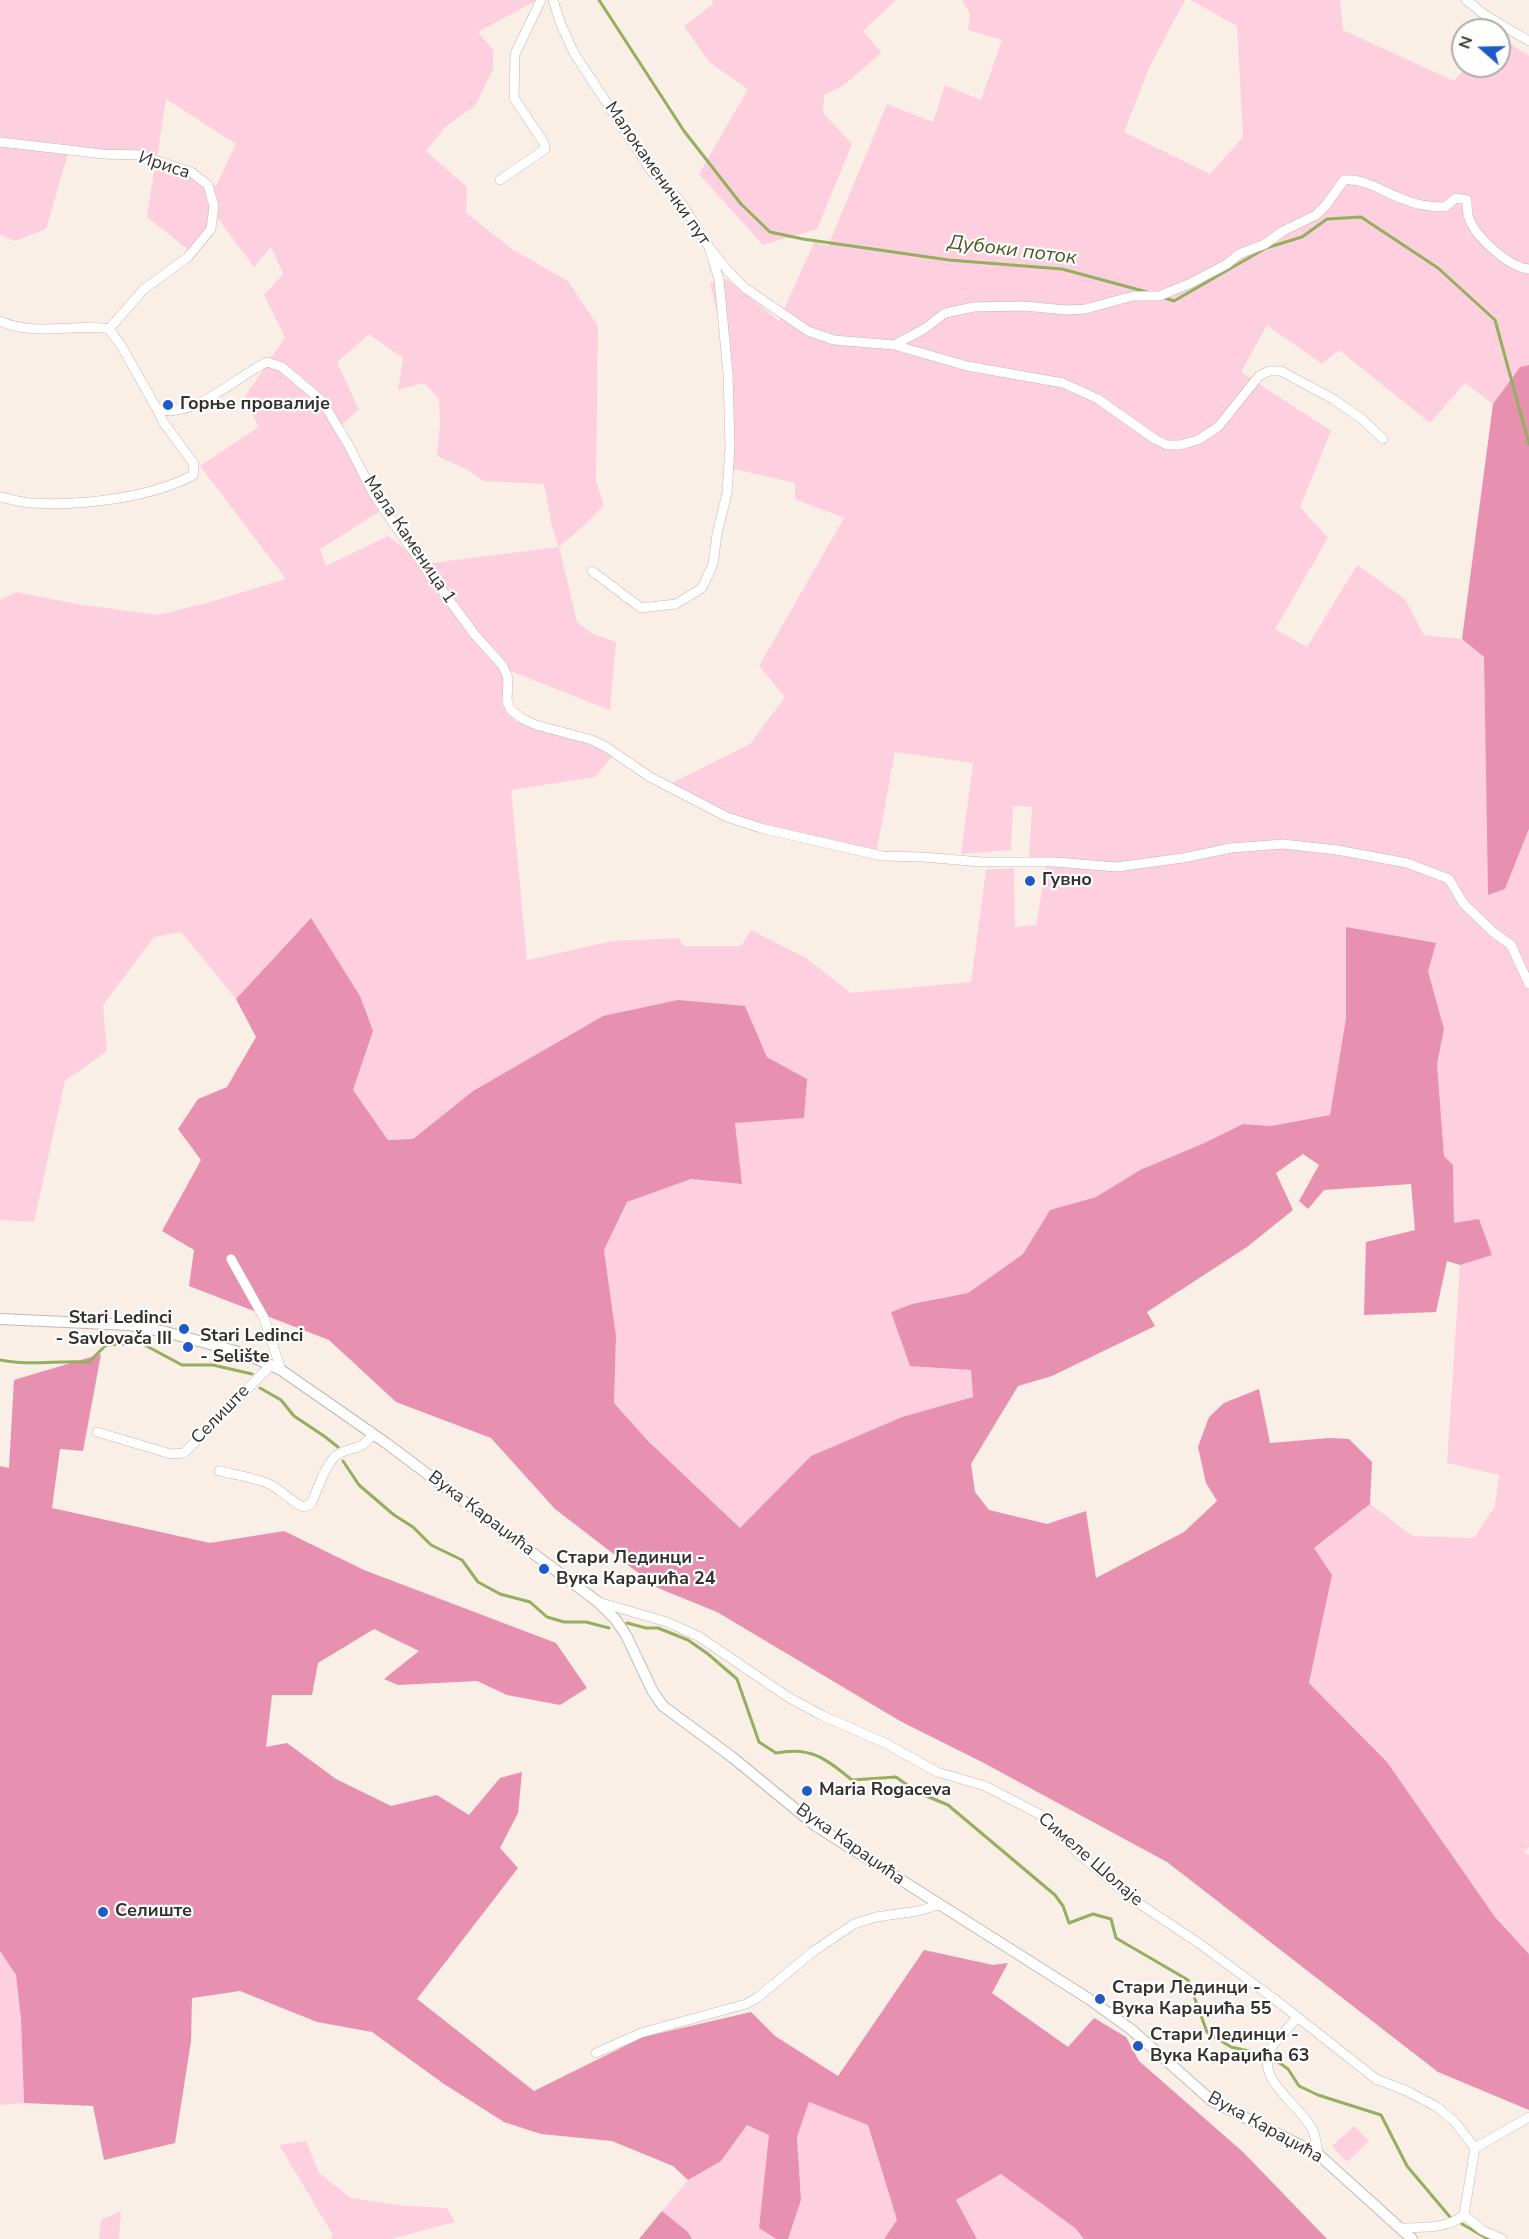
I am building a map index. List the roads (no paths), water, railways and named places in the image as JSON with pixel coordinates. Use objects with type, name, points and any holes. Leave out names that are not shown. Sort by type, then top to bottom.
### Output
[{"type":"street","points":[[500,180],[545,149],[544,143],[514,98],[515,54],[541,0]]},
{"type":"street","name":"Малокаменички пут","points":[[554,0],[560,22],[574,53],[652,172],[680,201],[709,247],[719,280],[728,373],[730,447],[727,493],[717,534],[713,564],[702,588],[676,604],[641,608],[592,571]]},
{"type":"street","points":[[1466,0],[1485,15],[1529,41]]},
{"type":"street","name":"Ириса","points":[[0,142],[103,154],[140,155],[191,172],[208,185],[214,206],[211,229],[188,257],[144,289],[109,329]]},
{"type":"street","points":[[894,345],[924,329],[945,313],[974,307],[1024,306],[1075,309],[1133,296],[1159,296],[1189,284],[1227,264],[1239,254],[1265,244],[1282,231],[1316,214],[1326,205],[1344,180],[1356,179],[1404,200],[1432,207],[1445,207],[1456,198],[1467,200],[1468,216],[1495,251],[1518,268],[1529,269]]},
{"type":"street","points":[[709,247],[745,288],[808,331],[834,340],[894,345],[967,366],[1062,383],[1098,399],[1156,440],[1167,445],[1180,446],[1198,440],[1218,427],[1259,376],[1269,371],[1281,371],[1333,399],[1362,419],[1383,439]]},
{"type":"street","points":[[0,321],[37,330],[71,330],[92,326],[109,329],[122,347],[164,423],[194,464],[193,475],[179,482],[149,492],[109,499],[31,503],[0,497]]},
{"type":"street","name":"Мала Каменица 1","points":[[157,409],[167,412],[181,410],[233,385],[267,362],[282,367],[322,401],[348,444],[374,495],[480,641],[503,666],[508,678],[507,700],[510,709],[521,718],[536,724],[592,740],[650,777],[727,817],[764,829],[882,856],[922,856],[981,862],[1056,862],[1116,867],[1183,858],[1231,848],[1283,844],[1387,859],[1430,870],[1449,879],[1463,903],[1493,932],[1511,945],[1529,984]]},
{"type":"street","points":[[231,1259],[264,1318],[276,1368]]},
{"type":"street","name":"Вука Караџића","points":[[0,1319],[130,1325],[166,1332],[235,1351],[276,1368],[373,1434],[597,1602],[615,1619],[626,1635],[653,1692],[663,1706],[732,1757],[816,1826],[1089,1999],[1132,2030],[1212,2101],[1318,2154],[1412,2239]]},
{"type":"street","name":"Селиште","points":[[98,1432],[171,1454],[184,1453],[276,1368]]},
{"type":"street","points":[[219,1472],[253,1478],[270,1484],[290,1497],[297,1505],[304,1507],[311,1504],[331,1460],[340,1453],[356,1449],[366,1443],[373,1434]]},
{"type":"street","name":"Симеле Шолаје","points":[[597,1602],[667,1622],[698,1636],[788,1696],[823,1716],[885,1743],[937,1772],[986,1786],[1041,1815],[1078,1853],[1131,1898],[1200,1944],[1376,2079],[1407,2091],[1437,2107],[1454,2121],[1475,2148]]},
{"type":"street","points":[[596,2053],[641,2033],[746,2004],[757,1998],[814,1951],[854,1924],[876,1917],[918,1911],[938,1905]]},
{"type":"street","points":[[1298,2017],[1274,2045],[1267,2062],[1268,2069],[1273,2079],[1313,2130],[1318,2154]]},
{"type":"street","points":[[1464,2215],[1475,2148],[1529,2117]]},
{"type":"street","points":[[1402,2228],[1438,2226],[1464,2215]]},
{"type":"street","points":[[1464,2215],[1482,2230],[1502,2239]]},
{"type":"waterway","name":"Дубоки поток","points":[[599,0],[684,131],[741,204],[770,232],[803,239],[949,260],[1062,269],[1147,292]]},
{"type":"waterway","name":"Дубоки поток","points":[[1162,297],[1174,301],[1266,248],[1302,237],[1327,219],[1361,217],[1438,268],[1495,320],[1529,444]]},
{"type":"waterway","points":[[0,1360],[22,1363],[89,1362],[106,1345],[141,1343],[182,1365],[213,1365],[252,1374]]},
{"type":"waterway","points":[[260,1388],[281,1400],[294,1416],[338,1447]]},
{"type":"waterway","points":[[343,1461],[359,1485],[394,1515],[413,1527],[431,1545],[462,1560],[478,1582],[500,1594],[530,1602],[547,1617],[564,1622],[586,1622],[609,1628]]},
{"type":"waterway","points":[[627,1623],[646,1628],[658,1628],[688,1640],[737,1679],[759,1742],[776,1753],[788,1751],[809,1753],[826,1760],[852,1780],[896,1777],[917,1792],[948,1805],[1055,1895],[1063,1906],[1069,1923],[1093,1914],[1111,1919],[1116,1938],[1188,1980],[1207,2032],[1231,2047],[1274,2059],[1288,2069],[1299,2086],[1318,2095],[1381,2115],[1407,2166],[1450,2217]]},
{"type":"waterway","points":[[1462,2224],[1488,2239]]},
{"type":"place","name":"Горње провалије","points":[[168,405]]},
{"type":"place","name":"Гувно","points":[[1030,881]]},
{"type":"place","name":"Stari Ledinci - Savlovača III","points":[[184,1329]]},
{"type":"place","name":"Stari Ledinci - Selište","points":[[188,1347]]},
{"type":"place","name":"Стари Лединци - Вука Караџића 24","points":[[544,1569]]},
{"type":"place","name":"Maria Rogaceva","points":[[807,1791]]},
{"type":"place","name":"Селиште","points":[[103,1912]]},
{"type":"place","name":"Стари Лединци - Вука Караџића 55","points":[[1100,1999]]},
{"type":"place","name":"Стари Лединци - Вука Караџића 63","points":[[1138,2046]]}]
